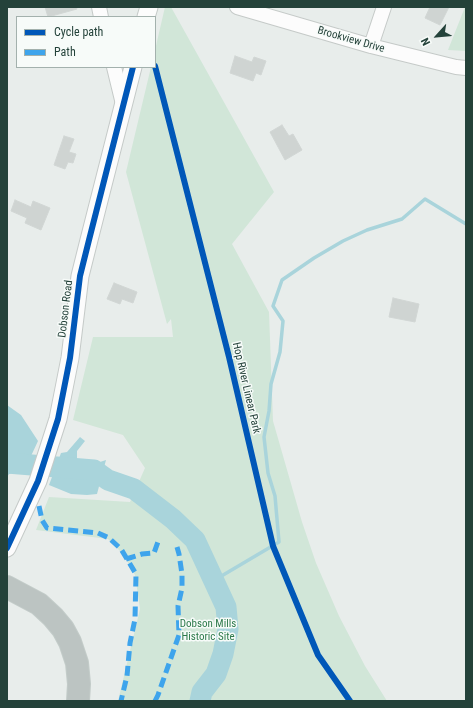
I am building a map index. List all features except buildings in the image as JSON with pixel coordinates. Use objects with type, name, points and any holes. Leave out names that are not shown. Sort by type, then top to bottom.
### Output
[{"type":"highway","points":[[7,587],[39,604],[63,629],[70,642],[77,663],[79,684],[78,701]]},
{"type":"street","name":"Brookview Drive","points":[[237,7],[371,46],[456,67],[466,68]]},
{"type":"street","points":[[371,46],[384,7]]},
{"type":"street","points":[[114,68],[123,104]]},
{"type":"street","name":"Dobson Road","points":[[7,548],[38,481],[59,413],[70,358],[80,276],[133,68]]},
{"type":"green space","name":"Dobson Mills Historic Site","points":[[165,7],[171,7],[274,192],[232,244],[269,312],[273,421],[302,522],[316,563],[339,616],[365,666],[387,701],[118,701],[140,609],[135,575],[123,554],[108,539],[36,530],[49,497],[130,502],[145,468],[123,435],[73,420],[93,337],[173,337],[171,319],[167,324],[126,172],[151,68],[156,68],[156,46]]},
{"type":"green space","points":[[465,7],[466,51],[448,50]]},
{"type":"water","points":[[7,405],[21,415],[38,441],[25,469],[9,474],[7,477]]},
{"type":"water","points":[[80,437],[85,441],[77,451],[77,459],[80,465],[94,464],[106,460],[97,494],[71,494],[49,485],[61,453],[67,452]]},
{"type":"waterway","points":[[213,581],[279,542],[275,496],[268,473],[264,437],[269,411],[271,384],[280,352],[283,321],[273,306],[282,280],[314,258],[343,241],[367,230],[402,219],[425,199],[466,224]]},
{"type":"waterway","points":[[7,463],[94,470],[108,480],[134,489],[173,519],[195,540],[226,607],[228,629],[223,654],[216,674],[202,692],[200,701]]},
{"type":"marked path","points":[[39,506],[42,520],[47,528],[98,533],[109,538],[121,549],[136,574],[135,619],[130,643],[127,676],[121,701]]},
{"type":"marked path","points":[[126,559],[142,554],[154,553],[159,539]]},
{"type":"marked path","points":[[155,701],[179,635],[178,606],[182,588],[182,574],[177,547]]},
{"type":"cycle path","points":[[7,548],[38,481],[58,419],[70,358],[80,276],[133,68]]},
{"type":"cycle path","name":"Hop River Linear Park","points":[[156,68],[229,357],[273,546],[318,655],[350,701]]}]
